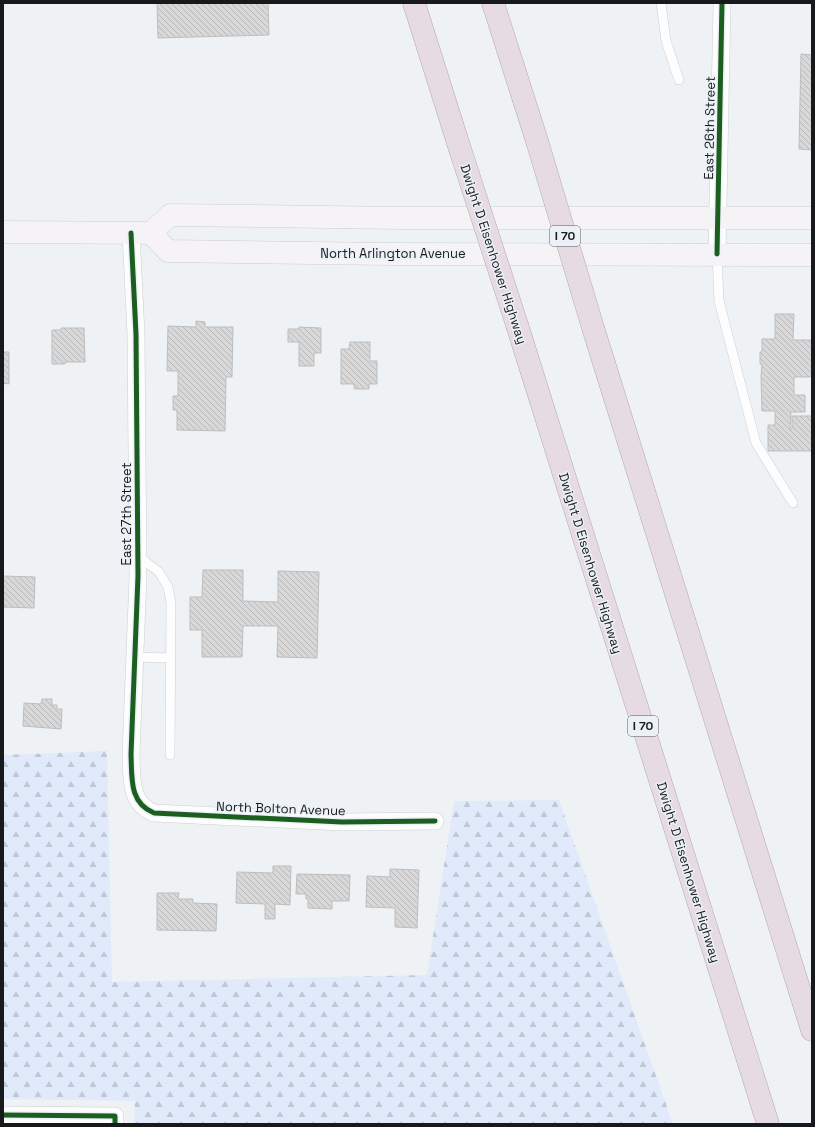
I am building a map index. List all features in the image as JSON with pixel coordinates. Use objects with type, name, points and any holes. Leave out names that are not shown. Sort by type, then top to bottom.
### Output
[{"type":"highway","name":"Dwight D Eisenhower Highway","points":[[414,3],[518,328],[768,1124]]},
{"type":"highway","name":"I 70","points":[[493,3],[812,1030]]},
{"type":"main road","points":[[3,232],[141,233],[170,215],[400,218],[812,218]]},
{"type":"main road","name":"North Arlington Avenue","points":[[141,233],[168,252],[812,255]]},
{"type":"street","name":"East 26th Street","points":[[717,254],[722,3]]},
{"type":"street","name":"East 27th Street","points":[[135,795],[131,754],[137,554],[136,334],[141,233]]},
{"type":"street","name":"North Bolton Avenue","points":[[135,795],[139,803],[146,810],[154,813],[342,822],[435,822]]},
{"type":"street","points":[[3,1115],[115,1120]]},
{"type":"lane","points":[[661,3],[666,41],[679,80]]},
{"type":"lane","points":[[717,254],[719,301],[756,443],[793,503]]},
{"type":"lane","points":[[137,554],[159,572],[168,587],[170,603],[170,755]]},
{"type":"lane","points":[[135,657],[170,658]]},
{"type":"green space","points":[[107,751],[112,982],[427,975],[454,801],[559,800],[673,1124],[134,1124],[135,1101],[3,1099],[3,755]]},
{"type":"building","points":[[157,3],[268,3],[269,35],[158,38]]},
{"type":"building","points":[[801,54],[812,55],[812,150],[799,149]]},
{"type":"building","points":[[775,314],[794,314],[793,340],[812,340],[812,377],[794,377],[794,395],[805,395],[805,412],[791,412],[790,429],[792,429],[792,416],[812,416],[812,451],[768,451],[768,425],[775,425],[775,411],[762,411],[762,364],[760,364],[760,352],[762,352],[762,339],[775,339]]},
{"type":"building","points":[[196,321],[205,322],[205,327],[233,327],[232,377],[226,377],[225,431],[177,430],[177,410],[173,410],[173,396],[178,396],[178,371],[167,371],[168,326],[196,327]]},
{"type":"building","points":[[299,327],[321,328],[321,353],[314,353],[314,366],[299,366],[299,342],[288,342],[288,329],[299,329]]},
{"type":"building","points":[[61,328],[84,328],[85,362],[65,362],[65,364],[52,364],[52,330],[61,330]]},
{"type":"building","points":[[350,342],[370,342],[370,361],[377,361],[377,384],[369,384],[369,389],[354,389],[354,384],[341,384],[341,349],[349,349]]},
{"type":"building","points":[[3,352],[9,352],[9,384],[3,383]]},
{"type":"building","points":[[203,570],[243,570],[243,601],[278,602],[278,571],[319,572],[317,658],[277,657],[278,626],[243,626],[242,657],[202,657],[202,630],[190,630],[190,597],[202,597]]},
{"type":"building","points":[[3,576],[35,577],[34,608],[3,607]]},
{"type":"building","points":[[42,699],[52,699],[52,705],[57,705],[57,709],[62,709],[61,729],[23,726],[24,703],[41,704]]},
{"type":"building","points":[[273,866],[291,866],[290,905],[275,904],[275,919],[265,919],[265,904],[236,903],[237,872],[273,873]]},
{"type":"building","points":[[390,869],[419,870],[417,928],[395,927],[395,908],[366,907],[367,876],[390,877]]},
{"type":"building","points":[[297,874],[350,875],[349,901],[332,901],[332,909],[308,908],[308,899],[306,899],[306,894],[296,894]]},
{"type":"building","points":[[157,893],[179,893],[178,899],[193,899],[193,903],[217,904],[216,931],[157,930]]},
{"type":"cycle path","points":[[717,254],[722,3]]},
{"type":"cycle path","points":[[131,233],[136,334],[138,576],[131,754],[132,781],[136,796],[146,809],[154,813],[342,822],[435,821]]},
{"type":"cycle path","points":[[3,1115],[115,1116],[115,1124]]}]
